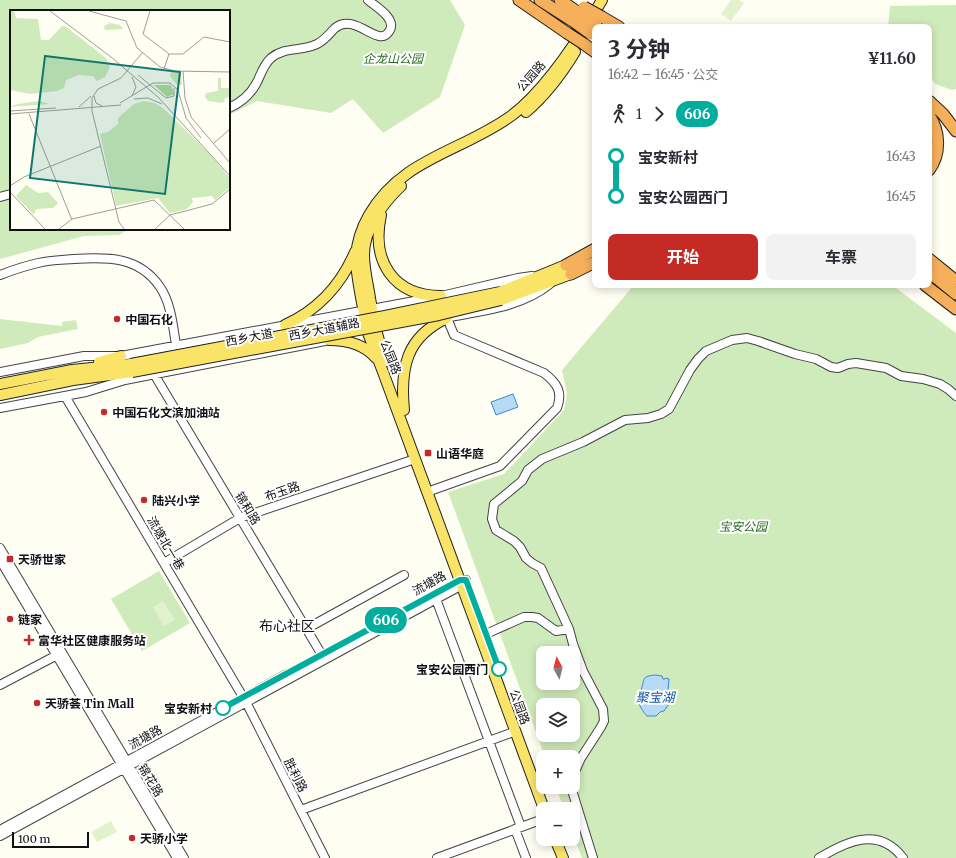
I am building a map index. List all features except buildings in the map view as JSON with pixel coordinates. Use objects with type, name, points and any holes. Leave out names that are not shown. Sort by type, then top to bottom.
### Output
[{"type":"highway","points":[[519,0],[592,50]]},
{"type":"highway","points":[[540,0],[578,14],[592,24]]},
{"type":"highway","points":[[560,0],[592,24]]},
{"type":"highway","points":[[572,0],[578,14]]},
{"type":"highway","points":[[932,104],[943,114],[956,131]]},
{"type":"highway","points":[[932,120],[938,137],[936,156],[932,164]]},
{"type":"highway","points":[[569,270],[592,251]]},
{"type":"highway","points":[[932,261],[956,281]]},
{"type":"highway","points":[[569,270],[592,263]]},
{"type":"highway","points":[[932,274],[956,294]]},
{"type":"highway","points":[[929,288],[956,309]]},
{"type":"main road","name":"公园路","points":[[430,491],[415,459],[380,363],[357,266],[357,246],[362,229],[372,210],[383,194],[400,178],[421,164],[503,121],[530,99],[571,47],[602,0]]},
{"type":"main road","name":"公园路","points":[[593,24],[608,0]]},
{"type":"main road","name":"公园路","points":[[368,310],[365,248],[367,237],[372,225],[384,205],[400,187],[417,173],[498,132],[530,109],[562,72],[592,25]]},
{"type":"main road","points":[[384,205],[379,222],[378,236],[381,256],[387,270],[405,288],[422,295],[441,296]]},
{"type":"main road","points":[[285,325],[312,310],[330,292],[345,273],[357,246]]},
{"type":"main road","name":"西乡大道","points":[[0,384],[72,375],[129,372],[439,315],[500,296],[569,270]]},
{"type":"main road","points":[[404,410],[402,381],[408,355],[420,336],[428,329],[447,318]]},
{"type":"main road","name":"公园路","points":[[372,332],[404,410],[430,491],[541,802]]},
{"type":"main road","points":[[326,341],[343,340],[356,344],[373,354],[380,363]]},
{"type":"main road","points":[[72,375],[121,356]]},
{"type":"main road","name":"西乡大道","points":[[0,395],[17,392],[72,375]]},
{"type":"main road","points":[[0,402],[17,392]]},
{"type":"main road","name":"公园路","points":[[463,582],[486,634],[548,802]]},
{"type":"main road","points":[[558,846],[562,858]]},
{"type":"main road","points":[[565,846],[569,858]]},
{"type":"street","points":[[230,107],[243,100],[250,93],[269,60],[284,51],[309,47],[317,44],[324,40],[340,25],[354,24],[376,36],[386,34],[390,30],[390,20],[368,0]]},
{"type":"street","points":[[0,197],[10,194]]},
{"type":"street","points":[[0,274],[53,260],[100,257],[122,260],[132,264],[149,275],[160,288],[168,305],[176,345]]},
{"type":"street","name":"西乡大道辅路","points":[[0,372],[84,356],[121,356],[441,296],[518,278],[550,278],[544,289],[519,301],[487,310],[154,374],[129,372],[86,392],[0,408]]},
{"type":"street","points":[[420,300],[414,303],[410,311],[413,319],[421,323]]},
{"type":"street","points":[[430,491],[500,466],[557,408],[560,400],[559,391],[554,380],[544,372],[454,335],[447,318]]},
{"type":"street","points":[[314,320],[323,323],[327,329],[326,341]]},
{"type":"street","points":[[580,760],[601,727],[604,709],[583,671],[569,629],[541,568],[526,558],[520,547],[514,541],[496,530],[492,519],[494,504],[522,481],[528,470],[542,459],[578,445],[625,420],[648,418],[661,414],[669,409],[690,370],[698,359],[706,351],[732,340],[747,338],[816,359],[831,367],[838,368],[856,363],[886,368],[902,376],[940,384],[956,396]]},
{"type":"street","name":"锦和路","points":[[154,374],[322,655]]},
{"type":"street","name":"流塘北一巷","points":[[65,396],[245,700]]},
{"type":"street","name":"布玉路","points":[[164,563],[240,518],[415,459]]},
{"type":"street","name":"锦花路","points":[[0,548],[59,654]]},
{"type":"street","name":"锦花路","points":[[0,560],[59,654],[125,765],[177,858]]},
{"type":"street","points":[[306,629],[404,575]]},
{"type":"street","name":"流塘路","points":[[0,830],[436,599],[463,582]]},
{"type":"street","name":"流塘路","points":[[245,700],[322,655],[463,582]]},
{"type":"street","points":[[436,599],[489,741],[518,828],[526,858]]},
{"type":"street","points":[[486,634],[524,617],[538,618],[556,631],[569,629]]},
{"type":"street","points":[[0,685],[59,654]]},
{"type":"street","name":"胜利路","points":[[245,700],[325,858]]},
{"type":"street","points":[[301,810],[516,731]]},
{"type":"street","name":"流塘路","points":[[0,836],[125,765]]},
{"type":"street","name":"锦花路","points":[[125,765],[184,858]]},
{"type":"street","points":[[573,794],[593,858]]},
{"type":"street","points":[[438,858],[536,822]]},
{"type":"street","points":[[819,858],[832,850],[864,839],[876,839],[885,842],[894,848],[903,858]]},
{"type":"green space","name":"企龙山公园","points":[[0,0],[450,0],[465,25],[440,97],[383,133],[353,99],[331,113],[257,101],[230,114],[230,10],[10,10],[10,230],[127,230],[119,235],[84,236],[0,259]]},
{"type":"green space","points":[[731,0],[739,0],[744,3],[731,21],[721,14]]},
{"type":"green space","points":[[956,5],[956,89],[952,90],[935,84],[932,78],[932,24],[888,24],[890,6]]},
{"type":"green space","name":"宝安公园","points":[[631,288],[896,288],[956,333],[956,858],[582,858],[578,846],[580,846],[580,802],[561,802],[559,794],[580,794],[580,750],[542,750],[540,742],[580,742],[580,698],[536,698],[536,732],[448,492],[504,474],[564,410],[567,393],[562,370]]},
{"type":"green space","points":[[0,319],[62,326],[62,322],[76,320],[78,329],[38,337],[28,343],[0,349]]},
{"type":"green space","points":[[159,571],[190,623],[142,651],[111,599]]},
{"type":"green space","points":[[163,601],[175,620],[164,626],[153,607]]},
{"type":"green space","points":[[111,821],[117,832],[97,842],[91,832]]},
{"type":"water","points":[[513,394],[518,407],[496,415],[491,402]]},
{"type":"water","name":"聚宝湖","points":[[648,676],[662,676],[663,679],[669,679],[668,690],[671,701],[664,711],[660,712],[656,716],[647,716],[640,706],[638,697],[644,679]]},
{"type":"bus line","name":"606","points":[[223,708],[460,580],[466,580],[499,669]]},
{"type":"place","name":"中国石化","points":[[117,319]]},
{"type":"place","name":"中国石化文滨加油站","points":[[104,412]]},
{"type":"place","name":"山语华庭","points":[[428,453]]},
{"type":"place","name":"陆兴小学","points":[[144,500]]},
{"type":"place","name":"天骄世家","points":[[10,559]]},
{"type":"place","name":"链家","points":[[10,619]]},
{"type":"place","name":"富华社区健康服务站","points":[[29,640]]},
{"type":"place","name":"宝安公园西门","points":[[499,669]]},
{"type":"place","name":"天骄荟 Tin Mall","points":[[37,703]]},
{"type":"place","name":"宝安新村","points":[[223,708]]},
{"type":"place","name":"天骄小学","points":[[132,838]]},
{"type":"district","name":"布心社区","points":[[287,626]]}]
